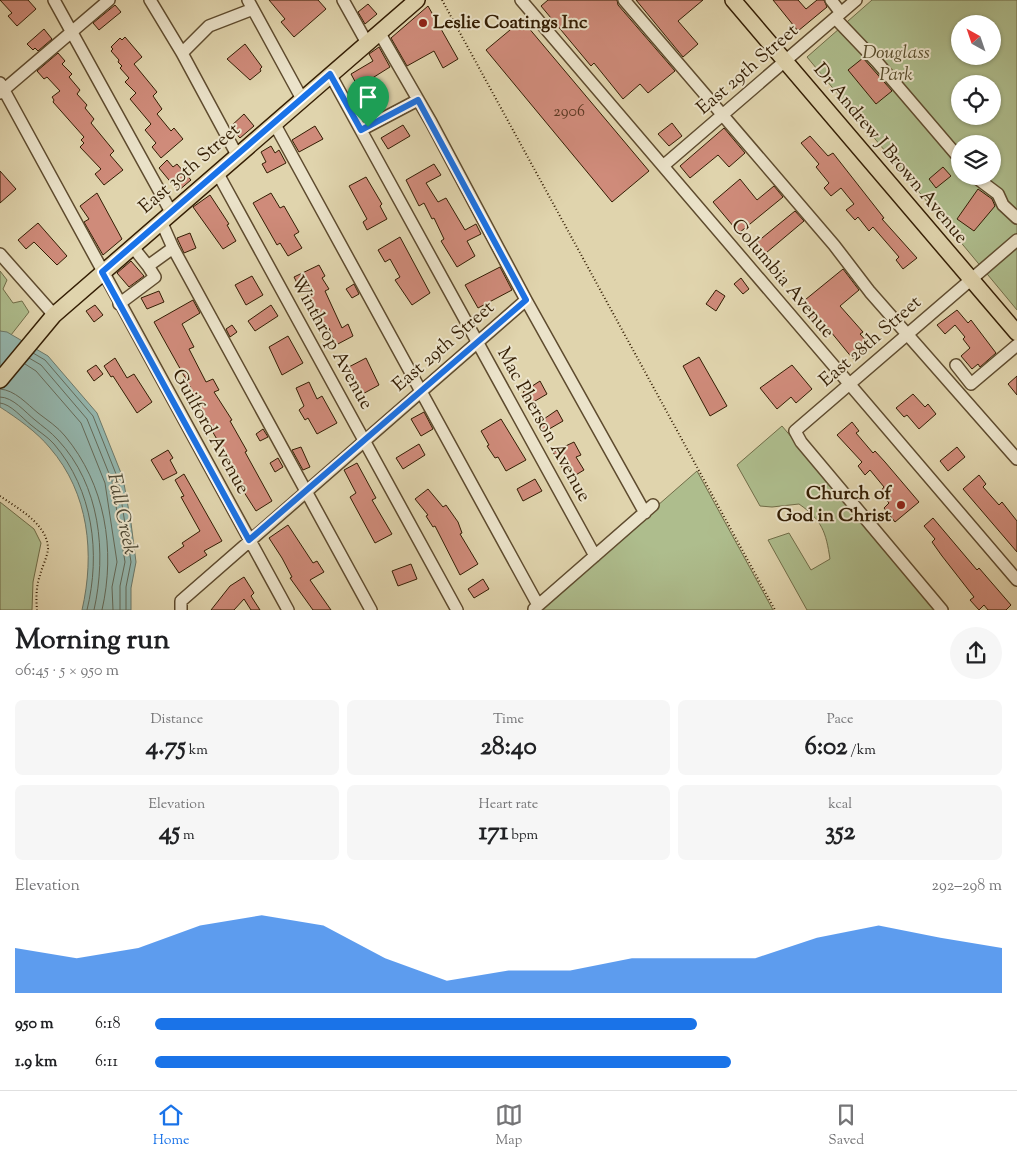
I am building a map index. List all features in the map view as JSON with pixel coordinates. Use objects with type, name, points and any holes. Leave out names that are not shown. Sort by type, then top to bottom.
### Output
[{"type":"main road","name":"East 30th Street","points":[[0,380],[54,314],[417,0]]},
{"type":"main road","name":"Dr Andrew J Brown Avenue","points":[[733,0],[1017,333]]},
{"type":"street","points":[[54,0],[166,217],[172,248],[372,610]]},
{"type":"street","points":[[1,88],[72,33],[109,0]]},
{"type":"street","points":[[150,0],[182,53],[237,154]]},
{"type":"street","points":[[343,0],[366,43]]},
{"type":"street","name":"Columbia Avenue","points":[[521,0],[1017,580]]},
{"type":"street","points":[[624,0],[834,245],[870,292],[1017,459]]},
{"type":"street","points":[[831,0],[838,16],[951,149]]},
{"type":"street","name":"East 29th Street","points":[[663,166],[856,0]]},
{"type":"street","points":[[182,53],[209,26],[251,5],[302,99]]},
{"type":"street","points":[[274,123],[420,391],[535,608],[649,509],[526,300],[379,32]]},
{"type":"street","name":"Mac Pherson Avenue","points":[[330,74],[594,556]]},
{"type":"street","name":"Guilford Avenue","points":[[1,88],[286,609]]},
{"type":"street","points":[[361,130],[418,100]]},
{"type":"street","name":"Winthrop Avenue","points":[[217,172],[456,610]]},
{"type":"street","points":[[986,185],[998,194],[1004,205],[1017,218]]},
{"type":"street","name":"East 28th Street","points":[[942,610],[801,442],[795,431],[1017,240]]},
{"type":"street","points":[[120,304],[155,277],[132,246]]},
{"type":"street","points":[[148,266],[172,248]]},
{"type":"street","points":[[0,254],[54,314]]},
{"type":"street","name":"East 29th Street","points":[[181,610],[181,600],[526,300]]},
{"type":"street","points":[[956,365],[972,384],[1017,346]]},
{"type":"path","points":[[442,0],[776,610]]},
{"type":"path","points":[[0,496],[41,528],[46,538],[48,550],[39,575],[36,593],[37,610]]},
{"type":"green space","name":"Douglass Park","points":[[872,0],[1017,0],[1017,310],[807,57]]},
{"type":"green space","points":[[0,271],[7,280],[3,289],[13,303],[22,301],[29,312],[11,335],[0,331]]},
{"type":"green space","points":[[782,426],[937,610],[807,610],[768,540],[789,533],[811,570],[830,559],[822,527],[799,504],[772,507],[760,506],[737,465]]},
{"type":"green space","points":[[697,471],[773,610],[538,610]]},
{"type":"green space","points":[[0,502],[34,529],[41,543],[33,582],[32,610],[0,610]]},
{"type":"water","name":"Fall Creek","points":[[0,331],[7,332],[48,356],[97,413],[123,478],[131,523],[136,562],[131,588],[131,610],[82,610],[86,589],[88,546],[81,504],[63,466],[45,442],[0,407]]},
{"type":"building","points":[[0,0],[28,0],[36,9],[17,26],[8,16],[12,13]]},
{"type":"building","points":[[269,0],[318,0],[326,9],[294,37],[281,22],[285,19]]},
{"type":"building","points":[[548,0],[617,0],[618,5],[675,71],[648,93],[640,84],[623,99],[594,63],[591,66],[541,6]]},
{"type":"building","points":[[636,0],[703,0],[678,21],[698,44],[683,57]]},
{"type":"building","points":[[773,0],[798,0],[806,9],[817,0],[824,0],[827,7],[798,31]]},
{"type":"building","points":[[368,4],[377,14],[365,24],[358,12]]},
{"type":"building","points":[[115,5],[121,12],[99,30],[93,23]]},
{"type":"building","name":"Leslie Coatings Inc","points":[[428,6],[458,59],[443,68],[434,51],[407,66],[391,38]]},
{"type":"building","points":[[522,20],[649,171],[612,202],[486,50]]},
{"type":"building","points":[[44,29],[52,39],[38,51],[35,48],[33,50],[27,44]]},
{"type":"building","points":[[125,37],[142,57],[134,64],[157,92],[153,96],[162,109],[157,114],[171,131],[174,128],[183,139],[161,158],[152,147],[156,143],[145,130],[151,124],[130,99],[136,93],[125,82],[129,78],[120,68],[122,66],[118,62],[119,60],[111,51],[113,49],[111,47],[120,38],[122,40]]},
{"type":"building","points":[[245,44],[262,67],[261,71],[250,80],[227,59]]},
{"type":"building","name":"Leslie Coatings Inc","points":[[379,47],[390,67],[358,87],[351,74],[373,61],[369,54]]},
{"type":"building","points":[[58,53],[65,61],[62,64],[72,74],[69,77],[80,90],[77,94],[87,105],[85,108],[94,119],[91,123],[114,151],[110,155],[123,170],[104,185],[95,174],[101,169],[80,147],[84,143],[81,140],[84,137],[53,102],[52,97],[60,91],[47,77],[44,79],[37,71]]},
{"type":"building","points":[[863,58],[892,91],[876,104],[848,70]]},
{"type":"building","points":[[244,114],[254,126],[240,138],[230,127]]},
{"type":"building","points":[[672,123],[682,136],[669,146],[658,134]]},
{"type":"building","points":[[403,125],[410,136],[388,149],[381,138]]},
{"type":"building","points":[[315,126],[323,139],[299,152],[292,140]]},
{"type":"building","points":[[724,128],[745,153],[729,167],[718,155],[690,178],[680,166]]},
{"type":"building","points":[[810,136],[828,156],[833,153],[884,218],[882,219],[917,258],[903,269],[896,260],[899,257],[873,227],[869,231],[858,217],[855,220],[846,210],[854,204],[841,188],[831,196],[824,188],[829,183],[816,167],[819,164],[801,143]]},
{"type":"building","points":[[271,146],[275,153],[279,150],[286,163],[267,173],[262,164],[266,162],[261,152]]},
{"type":"building","points":[[167,160],[173,167],[177,164],[191,180],[178,191],[159,168]]},
{"type":"building","points":[[434,164],[441,175],[426,183],[438,202],[446,198],[465,230],[476,224],[481,234],[467,241],[475,256],[457,267],[441,241],[444,239],[434,218],[432,219],[424,203],[419,206],[406,180]]},
{"type":"building","points":[[943,167],[951,176],[936,188],[929,179]]},
{"type":"building","points":[[0,171],[16,189],[0,203]]},
{"type":"building","points":[[366,177],[382,204],[380,206],[387,219],[367,230],[363,222],[367,219],[349,186]]},
{"type":"building","points":[[740,179],[757,200],[774,186],[783,197],[739,233],[713,202]]},
{"type":"building","points":[[978,189],[992,199],[995,206],[974,231],[957,219]]},
{"type":"building","points":[[97,193],[122,239],[103,255],[84,222],[89,219],[80,206]]},
{"type":"building","points":[[271,193],[280,208],[284,206],[299,232],[294,235],[302,248],[288,256],[280,243],[277,245],[253,203]]},
{"type":"building","points":[[210,195],[229,224],[227,225],[236,241],[223,249],[193,207]]},
{"type":"building","points":[[795,211],[804,221],[760,258],[751,247]]},
{"type":"building","points":[[38,223],[67,256],[57,265],[34,242],[26,249],[18,240]]},
{"type":"building","points":[[190,233],[196,248],[184,253],[177,238]]},
{"type":"building","points":[[400,237],[430,293],[412,305],[395,280],[400,277],[390,259],[385,262],[378,250]]},
{"type":"building","points":[[131,261],[144,276],[129,287],[117,273]]},
{"type":"building","points":[[319,265],[325,276],[322,278],[329,289],[325,291],[342,328],[348,324],[353,336],[336,345],[329,328],[324,330],[311,306],[313,304],[302,288],[300,289],[294,277]]},
{"type":"building","points":[[500,267],[512,290],[478,308],[465,285]]},
{"type":"building","points":[[843,269],[859,290],[840,306],[863,332],[860,334],[870,345],[853,359],[822,321],[817,325],[800,304]]},
{"type":"building","points":[[252,276],[263,295],[246,305],[235,285]]},
{"type":"building","points":[[741,278],[749,289],[743,294],[734,284]]},
{"type":"building","points":[[354,284],[359,294],[352,298],[346,289]]},
{"type":"building","points":[[716,290],[725,296],[716,311],[706,304]]},
{"type":"building","points":[[159,291],[164,302],[147,309],[141,298]]},
{"type":"building","points":[[193,300],[200,313],[182,324],[194,347],[189,349],[206,382],[213,379],[219,390],[214,392],[232,420],[230,421],[247,451],[245,452],[272,501],[256,511],[235,478],[223,450],[190,392],[192,390],[154,322]]},
{"type":"building","points":[[95,305],[103,315],[94,322],[86,311]]},
{"type":"building","points":[[271,305],[278,316],[255,331],[248,321]]},
{"type":"building","points":[[957,310],[968,323],[971,320],[996,353],[980,367],[978,364],[972,369],[961,356],[970,348],[963,339],[965,337],[955,325],[945,334],[937,325]]},
{"type":"building","points":[[232,325],[237,332],[230,337],[226,329]]},
{"type":"building","points":[[288,336],[303,363],[282,375],[269,347]]},
{"type":"building","points":[[699,357],[727,406],[710,416],[683,366]]},
{"type":"building","points":[[115,358],[127,378],[134,374],[152,402],[137,413],[113,376],[111,377],[104,366]]},
{"type":"building","points":[[366,358],[379,385],[359,396],[345,369]]},
{"type":"building","points":[[96,365],[103,374],[94,381],[87,371]]},
{"type":"building","points":[[792,365],[812,389],[796,403],[791,397],[777,409],[760,388]]},
{"type":"building","points":[[1017,376],[1017,395],[1008,384]]},
{"type":"building","points":[[540,381],[547,394],[530,404],[523,392]]},
{"type":"building","points":[[309,382],[317,399],[322,396],[337,423],[317,434],[308,418],[305,420],[299,410],[304,406],[296,388]]},
{"type":"building","points":[[913,394],[925,407],[928,404],[936,414],[919,429],[907,415],[904,417],[896,408]]},
{"type":"building","points":[[557,410],[563,421],[544,432],[538,423]]},
{"type":"building","points":[[424,412],[433,429],[421,436],[411,419]]},
{"type":"building","points":[[501,419],[526,460],[506,471],[498,457],[495,458],[487,446],[489,445],[481,431]]},
{"type":"building","points":[[852,422],[859,431],[856,433],[873,453],[875,451],[919,502],[895,522],[884,508],[889,503],[880,492],[884,487],[870,470],[865,475],[858,466],[862,462],[837,435]]},
{"type":"building","points":[[263,429],[268,437],[260,441],[256,434]]},
{"type":"building","points":[[574,442],[581,455],[576,457],[584,470],[569,479],[553,452]]},
{"type":"building","points":[[419,444],[425,455],[403,469],[396,458]]},
{"type":"building","points":[[301,447],[310,467],[303,470],[292,450]]},
{"type":"building","points":[[957,447],[965,457],[948,471],[940,461]]},
{"type":"building","points":[[168,450],[173,458],[170,460],[177,473],[163,480],[151,460]]},
{"type":"building","points":[[278,458],[283,467],[275,472],[270,463]]},
{"type":"building","points":[[357,463],[376,498],[372,500],[392,534],[375,543],[350,497],[356,493],[344,470]]},
{"type":"building","points":[[184,474],[222,541],[204,551],[207,555],[179,573],[168,557],[184,546],[182,543],[200,531],[181,497],[184,496],[175,480]]},
{"type":"building","points":[[979,475],[986,484],[983,487],[999,505],[1002,502],[1017,521],[1017,552],[963,489]]},
{"type":"building","points":[[535,479],[542,491],[523,501],[517,489]]},
{"type":"building","points":[[428,489],[443,507],[446,505],[458,522],[462,533],[460,534],[478,564],[460,575],[435,526],[433,527],[426,516],[428,515],[415,499]]},
{"type":"building","points":[[933,518],[977,570],[979,568],[1011,605],[1006,610],[988,610],[984,605],[979,610],[970,600],[974,597],[932,542],[935,539],[924,526]]},
{"type":"building","points":[[288,525],[313,563],[317,561],[324,572],[310,580],[331,610],[313,610],[290,578],[292,577],[269,538]]},
{"type":"building","points":[[411,564],[417,579],[398,586],[392,571]]},
{"type":"building","points":[[244,577],[254,593],[251,596],[260,610],[251,610],[244,599],[234,610],[211,610],[230,586]]},
{"type":"building","points":[[483,579],[489,589],[474,598],[468,589]]},
{"type":"place","name":"Leslie Coatings Inc","points":[[423,23]]},
{"type":"place","name":"Church of God in Christ","points":[[901,505]]},
{"type":"route","points":[[330,74],[361,130],[368,127],[418,100],[483,217],[526,300],[249,540],[102,272],[330,74]]}]
